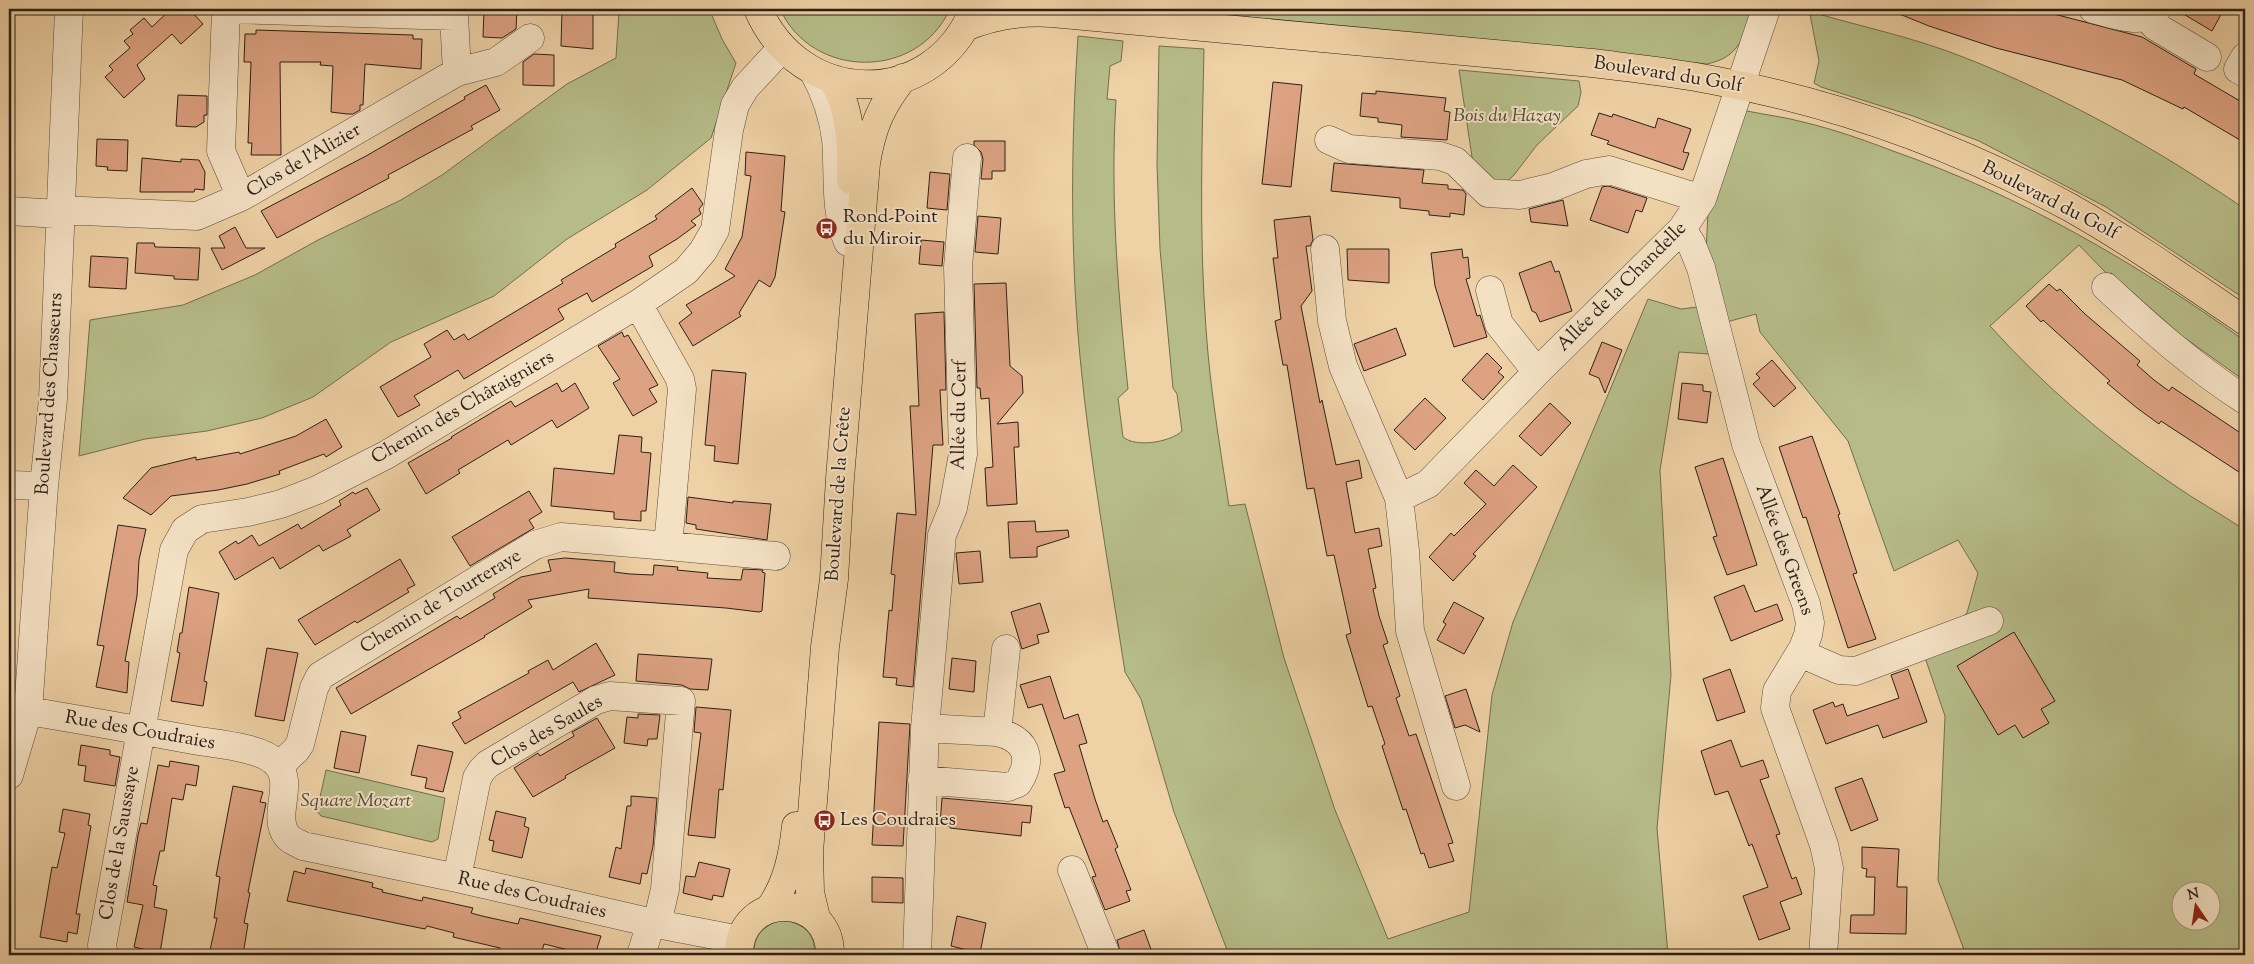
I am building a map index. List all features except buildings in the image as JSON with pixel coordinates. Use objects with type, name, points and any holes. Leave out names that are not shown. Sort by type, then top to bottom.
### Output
[{"type":"main road","points":[[758,9],[771,34],[782,48],[802,65],[823,76],[847,83],[870,84],[903,78],[934,62],[952,46],[969,18]]},
{"type":"main road","name":"Boulevard du Golf","points":[[969,18],[1051,12],[1592,63],[1675,73],[1739,85],[1806,102],[1894,130],[1969,159],[2032,188],[2121,238],[2245,321]]},
{"type":"main road","name":"Boulevard de la Crête","points":[[740,948],[751,921],[769,909],[778,896],[786,876],[795,834],[809,704],[819,560],[848,242],[851,148],[845,109],[839,91],[823,76]]},
{"type":"main road","name":"Boulevard de la Crête","points":[[830,955],[827,934],[816,918],[810,892],[810,837],[825,647],[834,579],[840,478],[866,163],[877,118],[903,78]]},
{"type":"main road","points":[[769,909],[779,906],[794,907],[816,918]]},
{"type":"street","name":"Boulevard des Chasseurs","points":[[9,776],[28,711],[44,486],[53,399],[59,212],[69,9]]},
{"type":"street","points":[[226,9],[221,151],[241,197]]},
{"type":"street","points":[[231,9],[454,16],[457,72]]},
{"type":"street","name":"Allée de la Chandelle","points":[[1398,498],[1428,484],[1537,372],[1682,229],[1702,199],[1766,9]]},
{"type":"street","points":[[2093,9],[2125,16],[2152,13],[2155,26],[2207,57]]},
{"type":"street","name":"Clos de l'Alizier","points":[[9,211],[196,216],[241,197],[457,72],[496,62],[530,38]]},
{"type":"street","name":"Chemin des Châtaigniers","points":[[140,730],[174,550],[185,530],[202,519],[264,509],[296,499],[318,490],[386,455],[638,304],[686,271],[696,261],[711,239],[718,216],[729,130],[735,105],[745,88],[782,48]]},
{"type":"street","points":[[1329,140],[1349,149],[1440,156],[1455,160],[1488,193],[1520,195],[1553,187],[1586,174],[1610,170],[1702,199]]},
{"type":"street","name":"Allée du Cerf","points":[[918,955],[922,780],[942,535],[953,508],[963,454],[958,267],[967,158]]},
{"type":"street","name":"Allée des Greens","points":[[1682,229],[1691,242],[1701,268],[1746,444],[1806,604],[1810,623],[1808,635],[1800,654],[1777,691],[1776,708],[1824,846],[1829,868],[1823,955]]},
{"type":"street","points":[[1325,249],[1332,321],[1343,366],[1398,498],[1405,551],[1410,631],[1456,786]]},
{"type":"street","points":[[2106,288],[2159,335],[2245,400]]},
{"type":"street","points":[[1490,290],[1499,324],[1537,372]]},
{"type":"street","points":[[638,304],[680,378],[682,388],[668,546]]},
{"type":"street","points":[[9,485],[44,486]]},
{"type":"street","name":"Chemin de Tourteraye","points":[[285,761],[300,744],[314,688],[320,676],[535,545],[561,537],[776,556]]},
{"type":"street","points":[[1800,654],[1839,670],[1856,671],[1989,621]]},
{"type":"street","points":[[997,732],[1006,649]]},
{"type":"street","name":"Clos des Saules","points":[[457,878],[478,778],[488,764],[596,700],[610,696],[681,702],[665,889],[654,923]]},
{"type":"street","name":"Rue des Coudraies","points":[[28,711],[251,751],[275,750],[284,752],[285,761],[297,766],[299,775],[296,806],[297,822],[304,834],[324,849],[654,923],[740,948]]},
{"type":"street","points":[[922,780],[1008,787],[1018,783],[1027,763],[1024,750],[1019,741],[1008,735],[997,732],[925,728]]},
{"type":"street","name":"Clos de la Saussaye","points":[[104,955],[102,945],[140,730]]},
{"type":"street","points":[[1072,870],[1106,955]]},
{"type":"street","points":[[641,955],[654,923]]},
{"type":"green space","points":[[780,9],[950,9],[935,33],[914,49],[890,59],[865,62],[839,59],[815,49],[795,32]]},
{"type":"green space","points":[[1209,9],[1754,9],[1739,44],[1727,56],[1707,64],[1209,13]]},
{"type":"green space","points":[[1809,9],[1818,9],[1822,15],[1928,45],[2000,72],[2073,106],[2178,165],[2212,187],[2245,209],[2245,299],[2106,207],[1979,141],[1913,116],[1821,87],[1814,83],[1819,61]]},
{"type":"green space","points":[[619,11],[710,11],[722,39],[736,63],[711,138],[647,190],[567,239],[494,296],[391,342],[313,397],[262,418],[207,431],[145,439],[79,456],[90,320],[183,305],[255,275],[318,240],[401,200],[442,175],[567,84],[616,58]]},
{"type":"green space","points":[[1078,36],[1123,41],[1121,61],[1110,66],[1107,99],[1116,100],[1114,173],[1116,245],[1128,389],[1118,398],[1123,437],[1144,443],[1162,441],[1182,431],[1177,394],[1173,388],[1160,249],[1157,164],[1159,46],[1204,49],[1202,259],[1210,373],[1229,506],[1245,504],[1284,658],[1335,810],[1388,939],[1469,912],[1492,695],[1513,622],[1648,299],[1681,309],[1697,307],[1709,354],[1679,352],[1660,470],[1671,675],[1657,828],[1668,955],[1229,955],[1174,812],[1141,699],[1125,672],[1089,436],[1080,357],[1074,277],[1074,117]]},
{"type":"green space","name":"Bois du Hazay","points":[[1459,70],[1579,81],[1581,92],[1578,106],[1537,145],[1514,175],[1504,184],[1480,178],[1472,157]]},
{"type":"green space","points":[[1747,111],[1796,120],[1837,131],[1940,169],[2032,210],[2076,233],[2162,284],[2245,341],[2245,381],[2182,336],[2111,273],[2108,275],[2079,245],[1990,326],[2032,370],[2122,448],[2189,495],[2245,530],[2245,955],[1966,955],[1938,880],[1945,716],[1918,637],[1955,624],[1967,613],[1978,573],[1958,540],[1894,571],[1848,441],[1760,332],[1756,314],[1723,323],[1706,253],[1708,212],[1742,115]]},
{"type":"green space","name":"Square Mozart","points":[[326,770],[445,798],[438,839],[432,842],[321,816],[317,811]]},
{"type":"green space","points":[[781,920],[795,923],[806,930],[813,941],[814,955],[754,955],[755,942],[760,933],[769,925]]},
{"type":"place","name":"Rond-Point du Miroir","points":[[827,228]]},
{"type":"place","name":"Les Coudraies","points":[[824,820]]}]
